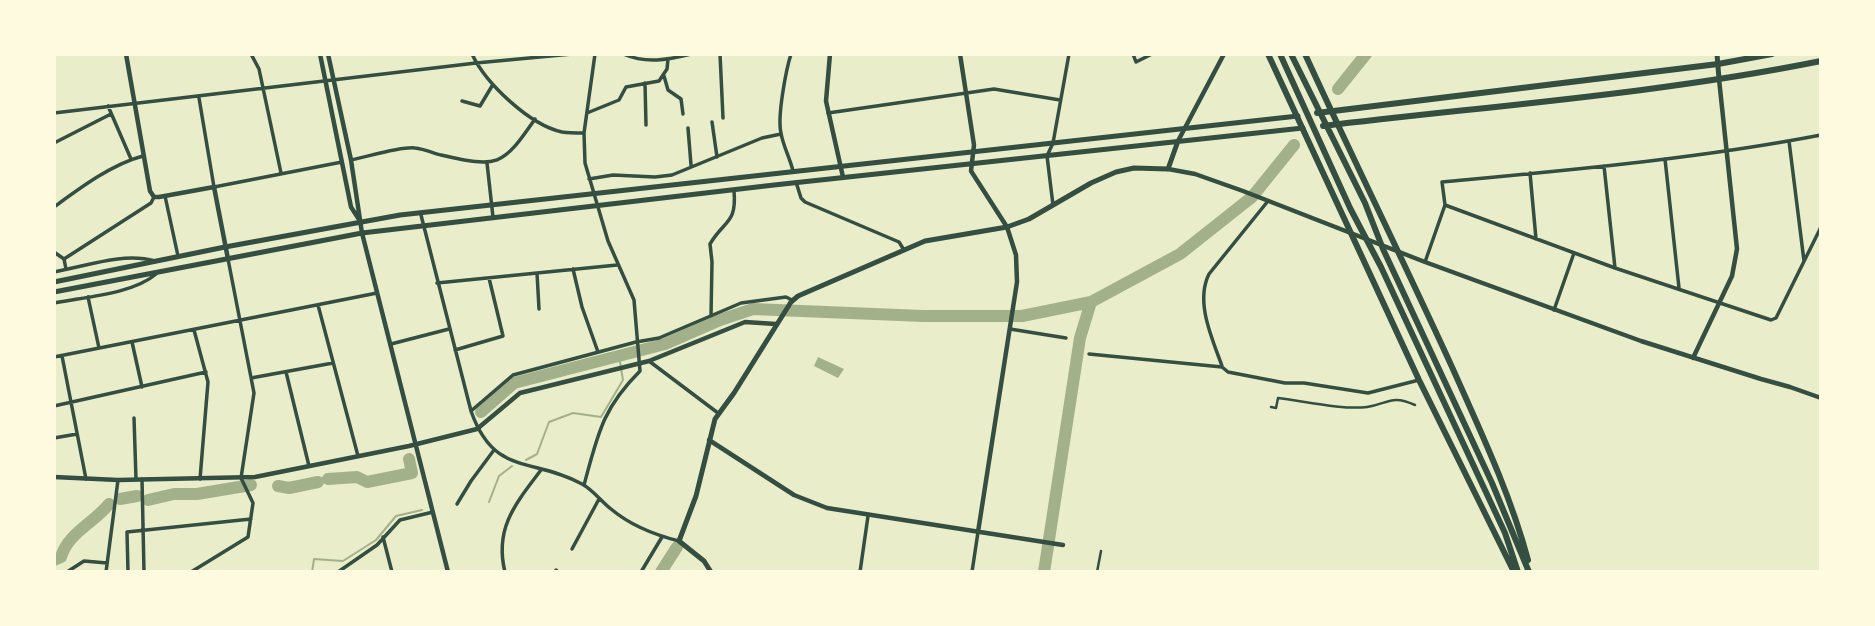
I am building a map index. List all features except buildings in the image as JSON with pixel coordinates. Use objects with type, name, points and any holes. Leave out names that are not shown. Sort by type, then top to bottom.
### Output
[{"type":"highway","points":[[1268,54],[1419,380],[1516,572]]},
{"type":"highway","points":[[1280,54],[1350,208],[1505,533],[1516,572]]},
{"type":"highway","points":[[1291,54],[1364,203],[1531,572]]},
{"type":"highway","points":[[1305,54],[1399,252],[1507,494],[1531,572]]},
{"type":"highway","points":[[1298,116],[1718,64],[1772,54]]},
{"type":"highway","points":[[1303,128],[1719,79],[1818,62]]},
{"type":"main road","points":[[1717,54],[1719,79]]},
{"type":"main road","points":[[54,282],[360,222],[1298,116]]},
{"type":"main road","points":[[54,292],[362,233],[422,225],[1303,128]]},
{"type":"main road","points":[[711,572],[704,561],[679,541],[696,496],[709,440],[718,413],[792,301],[904,250],[943,236],[1007,227],[1029,219],[1091,183],[1116,172],[1134,168],[1168,169],[1178,141]]},
{"type":"street","points":[[126,54],[150,191],[154,197]]},
{"type":"street","points":[[251,54],[258,69],[281,173]]},
{"type":"street","points":[[320,54],[351,207],[360,222]]},
{"type":"street","points":[[328,54],[360,205],[362,233],[448,572]]},
{"type":"street","points":[[472,54],[492,86],[535,119],[561,132],[584,133]]},
{"type":"street","points":[[54,113],[572,54]]},
{"type":"street","points":[[584,485],[599,430],[607,413],[621,390],[640,371],[634,300],[617,265],[589,179],[583,151],[594,54]]},
{"type":"street","points":[[623,54],[637,60],[655,61],[691,54]]},
{"type":"street","points":[[720,54],[723,118]]},
{"type":"street","points":[[792,54],[787,67],[781,134],[793,172]]},
{"type":"street","points":[[830,54],[826,88],[828,113],[843,177]]},
{"type":"street","points":[[960,54],[974,145],[970,164],[972,175],[1007,227],[1016,262],[1017,282],[972,572]]},
{"type":"street","points":[[1053,205],[1047,156],[1053,143],[1069,54]]},
{"type":"street","points":[[1133,54],[1136,62],[1153,54]]},
{"type":"street","points":[[1178,141],[1223,55]]},
{"type":"street","points":[[668,59],[664,76],[668,90],[681,99],[683,114]]},
{"type":"street","points":[[587,114],[618,100],[626,87],[659,81],[664,76]]},
{"type":"street","points":[[1693,358],[1732,276],[1737,249],[1719,79]]},
{"type":"street","points":[[645,83],[646,125]]},
{"type":"street","points":[[462,101],[480,106],[492,86]]},
{"type":"street","points":[[828,113],[994,89],[1060,100]]},
{"type":"street","points":[[191,572],[248,537],[253,503],[243,483],[254,393],[198,97]]},
{"type":"street","points":[[108,106],[131,159]]},
{"type":"street","points":[[54,143],[111,114]]},
{"type":"street","points":[[351,160],[413,147],[478,163],[496,162],[506,156],[535,119]]},
{"type":"street","points":[[712,122],[718,157]]},
{"type":"street","points":[[688,128],[691,165]]},
{"type":"street","points":[[589,179],[613,175],[675,174],[691,165],[718,157],[762,138],[781,134]]},
{"type":"street","points":[[1425,262],[1446,205],[1442,182],[1665,159],[1821,135]]},
{"type":"street","points":[[1789,141],[1804,261]]},
{"type":"street","points":[[54,207],[131,159],[144,156]]},
{"type":"street","points":[[1665,159],[1679,288]]},
{"type":"street","points":[[154,197],[342,162]]},
{"type":"street","points":[[487,163],[493,217]]},
{"type":"street","points":[[1604,166],[1615,268]]},
{"type":"street","points":[[1168,169],[1195,174],[1243,191],[1554,310],[1821,398]]},
{"type":"street","points":[[1530,173],[1536,239]]},
{"type":"street","points":[[796,183],[801,198],[806,202],[899,242],[904,250]]},
{"type":"street","points":[[712,316],[710,244],[732,219],[734,190]]},
{"type":"street","points":[[165,196],[179,258]]},
{"type":"street","points":[[64,259],[150,203],[154,197]]},
{"type":"street","points":[[1222,368],[1208,325],[1203,285],[1268,201]]},
{"type":"street","points":[[1446,205],[1615,268],[1771,320],[1776,318],[1821,227]]},
{"type":"street","points":[[421,215],[471,411],[483,440],[512,461],[584,485],[626,520],[662,537],[679,541]]},
{"type":"street","points":[[54,252],[64,259],[66,270]]},
{"type":"street","points":[[1554,310],[1574,253]]},
{"type":"street","points":[[54,272],[122,258],[141,257],[157,261]]},
{"type":"street","points":[[437,283],[617,265]]},
{"type":"street","points":[[573,269],[582,307],[598,352]]},
{"type":"street","points":[[54,303],[129,288],[147,281],[157,272]]},
{"type":"street","points":[[537,273],[539,310]]},
{"type":"street","points":[[455,350],[503,336],[489,278]]},
{"type":"street","points":[[54,357],[377,293]]},
{"type":"street","points":[[471,411],[513,374],[659,338],[741,303],[786,296],[792,301]]},
{"type":"street","points":[[88,297],[99,348]]},
{"type":"street","points":[[318,305],[358,456]]},
{"type":"street","points":[[54,477],[118,480],[200,479],[243,483],[477,429],[520,393],[639,361],[649,361],[745,322],[776,324]]},
{"type":"street","points":[[1010,327],[1066,338]]},
{"type":"street","points":[[391,344],[449,329]]},
{"type":"street","points":[[194,330],[208,382],[200,479]]},
{"type":"street","points":[[132,342],[142,387]]},
{"type":"street","points":[[1089,354],[1222,368],[1228,372],[1275,382],[1304,383],[1368,393],[1419,380]]},
{"type":"street","points":[[62,356],[86,479]]},
{"type":"street","points":[[649,361],[718,413]]},
{"type":"street","points":[[251,379],[334,363]]},
{"type":"street","points":[[54,406],[206,372]]},
{"type":"street","points":[[286,372],[309,466]]},
{"type":"street","points":[[1271,408],[1276,408],[1278,398],[1367,407],[1391,399],[1415,405]]},
{"type":"street","points":[[134,418],[144,572]]},
{"type":"street","points":[[54,438],[77,434]]},
{"type":"street","points":[[709,440],[805,501],[827,508],[1063,545]]},
{"type":"street","points":[[457,504],[494,450]]},
{"type":"street","points":[[505,572],[500,549],[506,522],[541,470]]},
{"type":"street","points":[[106,572],[118,480]]},
{"type":"street","points":[[572,549],[599,499]]},
{"type":"street","points":[[338,572],[377,545],[400,520],[433,512]]},
{"type":"street","points":[[860,572],[869,516]]},
{"type":"street","points":[[128,572],[127,532],[250,519]]},
{"type":"street","points":[[383,537],[392,572]]},
{"type":"street","points":[[641,572],[662,537]]},
{"type":"street","points":[[1097,572],[1101,551]]},
{"type":"street","points":[[67,572],[84,561],[107,563]]},
{"type":"shaded area","points":[[818,357],[844,369],[838,378],[814,366]]},
{"type":"waterway","points":[[1338,89],[1366,54]]},
{"type":"waterway","points":[[481,412],[514,383],[665,344],[753,309],[923,316],[1022,316],[1091,302],[1180,254],[1252,197],[1294,145]]},
{"type":"waterway","points":[[1044,572],[1080,338],[1091,302]]},
{"type":"waterway","points":[[526,460],[537,454],[549,422],[573,413],[601,417],[623,380],[619,356]]},
{"type":"waterway","points":[[328,479],[357,477],[367,482],[412,473],[409,459]]},
{"type":"waterway","points":[[489,502],[499,476],[512,466]]},
{"type":"waterway","points":[[278,486],[289,488],[318,482]]},
{"type":"waterway","points":[[148,500],[174,494],[197,494],[251,485]]},
{"type":"waterway","points":[[120,499],[137,496]]},
{"type":"waterway","points":[[54,560],[61,557],[69,541],[109,504]]},
{"type":"waterway","points":[[312,572],[314,559],[343,561],[376,540],[396,516],[422,510]]},
{"type":"waterway","points":[[661,572],[677,547]]}]
